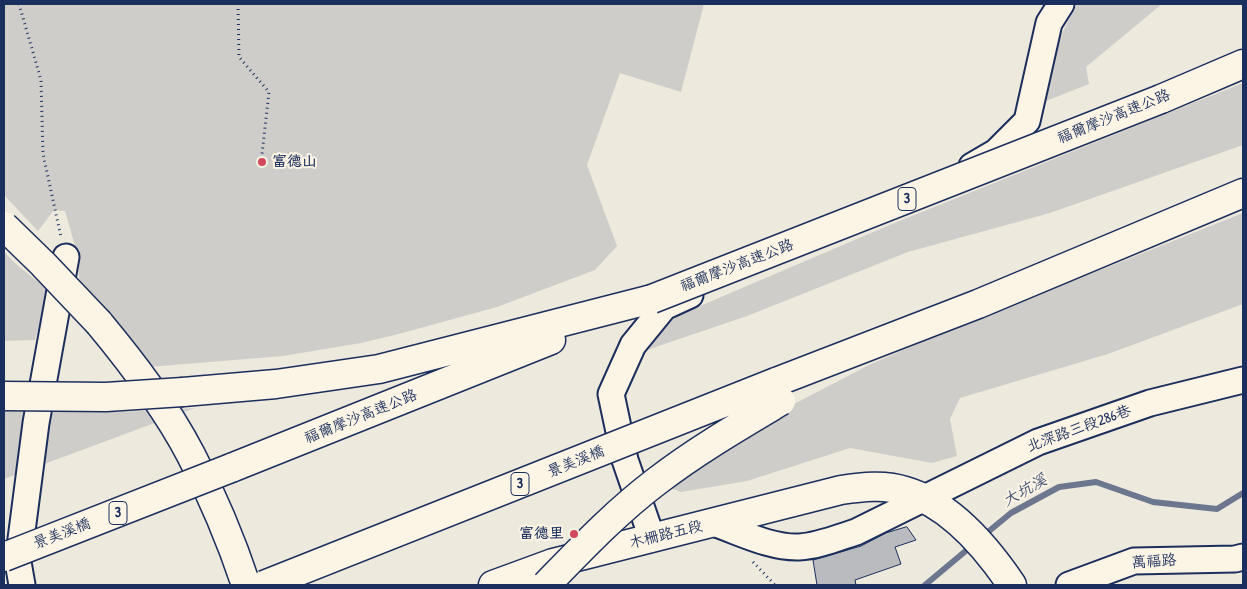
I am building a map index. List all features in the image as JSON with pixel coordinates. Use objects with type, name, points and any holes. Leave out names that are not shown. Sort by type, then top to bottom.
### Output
[{"type":"main road","name":"福爾摩沙高速公路","points":[[231,468],[392,405],[652,299],[1161,99],[1243,64]]},
{"type":"main road","points":[[550,574],[656,482],[778,392],[978,304],[1243,193]]},
{"type":"main road","points":[[4,226],[99,323],[129,359],[163,408],[191,454],[216,506],[246,585]]},
{"type":"main road","points":[[4,396],[106,397],[183,392],[276,384],[379,370],[652,299]]},
{"type":"main road","points":[[4,391],[46,397]]},
{"type":"main road","name":"景美溪橋","points":[[264,585],[778,392]]},
{"type":"main road","name":"景美溪橋","points":[[4,557],[231,468]]},
{"type":"main road","name":"木柵路五段","points":[[493,585],[550,574],[652,538],[841,490],[882,487],[904,490],[923,498],[956,521],[990,553],[1012,585]]},
{"type":"street","points":[[652,538],[625,460],[611,394],[633,345],[664,307],[931,192],[996,152],[1027,121],[1050,23],[1061,4]]},
{"type":"street","points":[[22,585],[18,562],[36,423],[66,257]]},
{"type":"street","name":"北深路三段286巷","points":[[713,523],[776,545],[799,547],[824,543],[856,532],[1038,442],[1150,403],[1243,380]]},
{"type":"street","name":"萬福路","points":[[1069,585],[1134,561],[1235,559],[1243,557]]},
{"type":"path","points":[[19,4],[40,80],[43,154],[66,257]]},
{"type":"path","points":[[238,4],[239,57],[269,92],[262,162]]},
{"type":"shaded area","points":[[4,4],[704,4],[681,92],[620,73],[587,165],[617,246],[595,270],[497,307],[361,343],[283,356],[149,367],[80,283],[75,246],[65,211],[54,210],[38,231],[4,195]]},
{"type":"shaded area","points":[[1077,4],[1162,4],[1086,67],[1089,84],[1041,103],[1058,41]]},
{"type":"shaded area","points":[[1243,83],[1243,145],[1050,213],[908,252],[747,316],[644,351],[659,328],[686,312],[892,224]]},
{"type":"shaded area","points":[[1243,213],[1243,304],[1108,354],[960,398],[950,419],[957,456],[932,463],[850,448],[747,481],[681,492],[668,487],[771,416],[871,364],[1000,308]]},
{"type":"shaded area","points":[[4,252],[48,290],[35,340],[4,341]]},
{"type":"shaded area","points":[[195,408],[4,479],[4,409],[121,412]]},
{"type":"building","points":[[907,527],[916,540],[895,547],[901,564],[855,580],[856,585],[817,585],[813,560],[861,546],[886,533]]},
{"type":"waterway","name":"大坑溪","points":[[983,536],[1011,513],[1059,487],[1096,482],[1153,502],[1217,509],[1243,493]]},
{"type":"waterway","name":"大坑溪","points":[[925,585],[974,544]]},
{"type":"place","name":"富德山","points":[[262,162]]},
{"type":"place","name":"富德里","points":[[574,534]]}]
